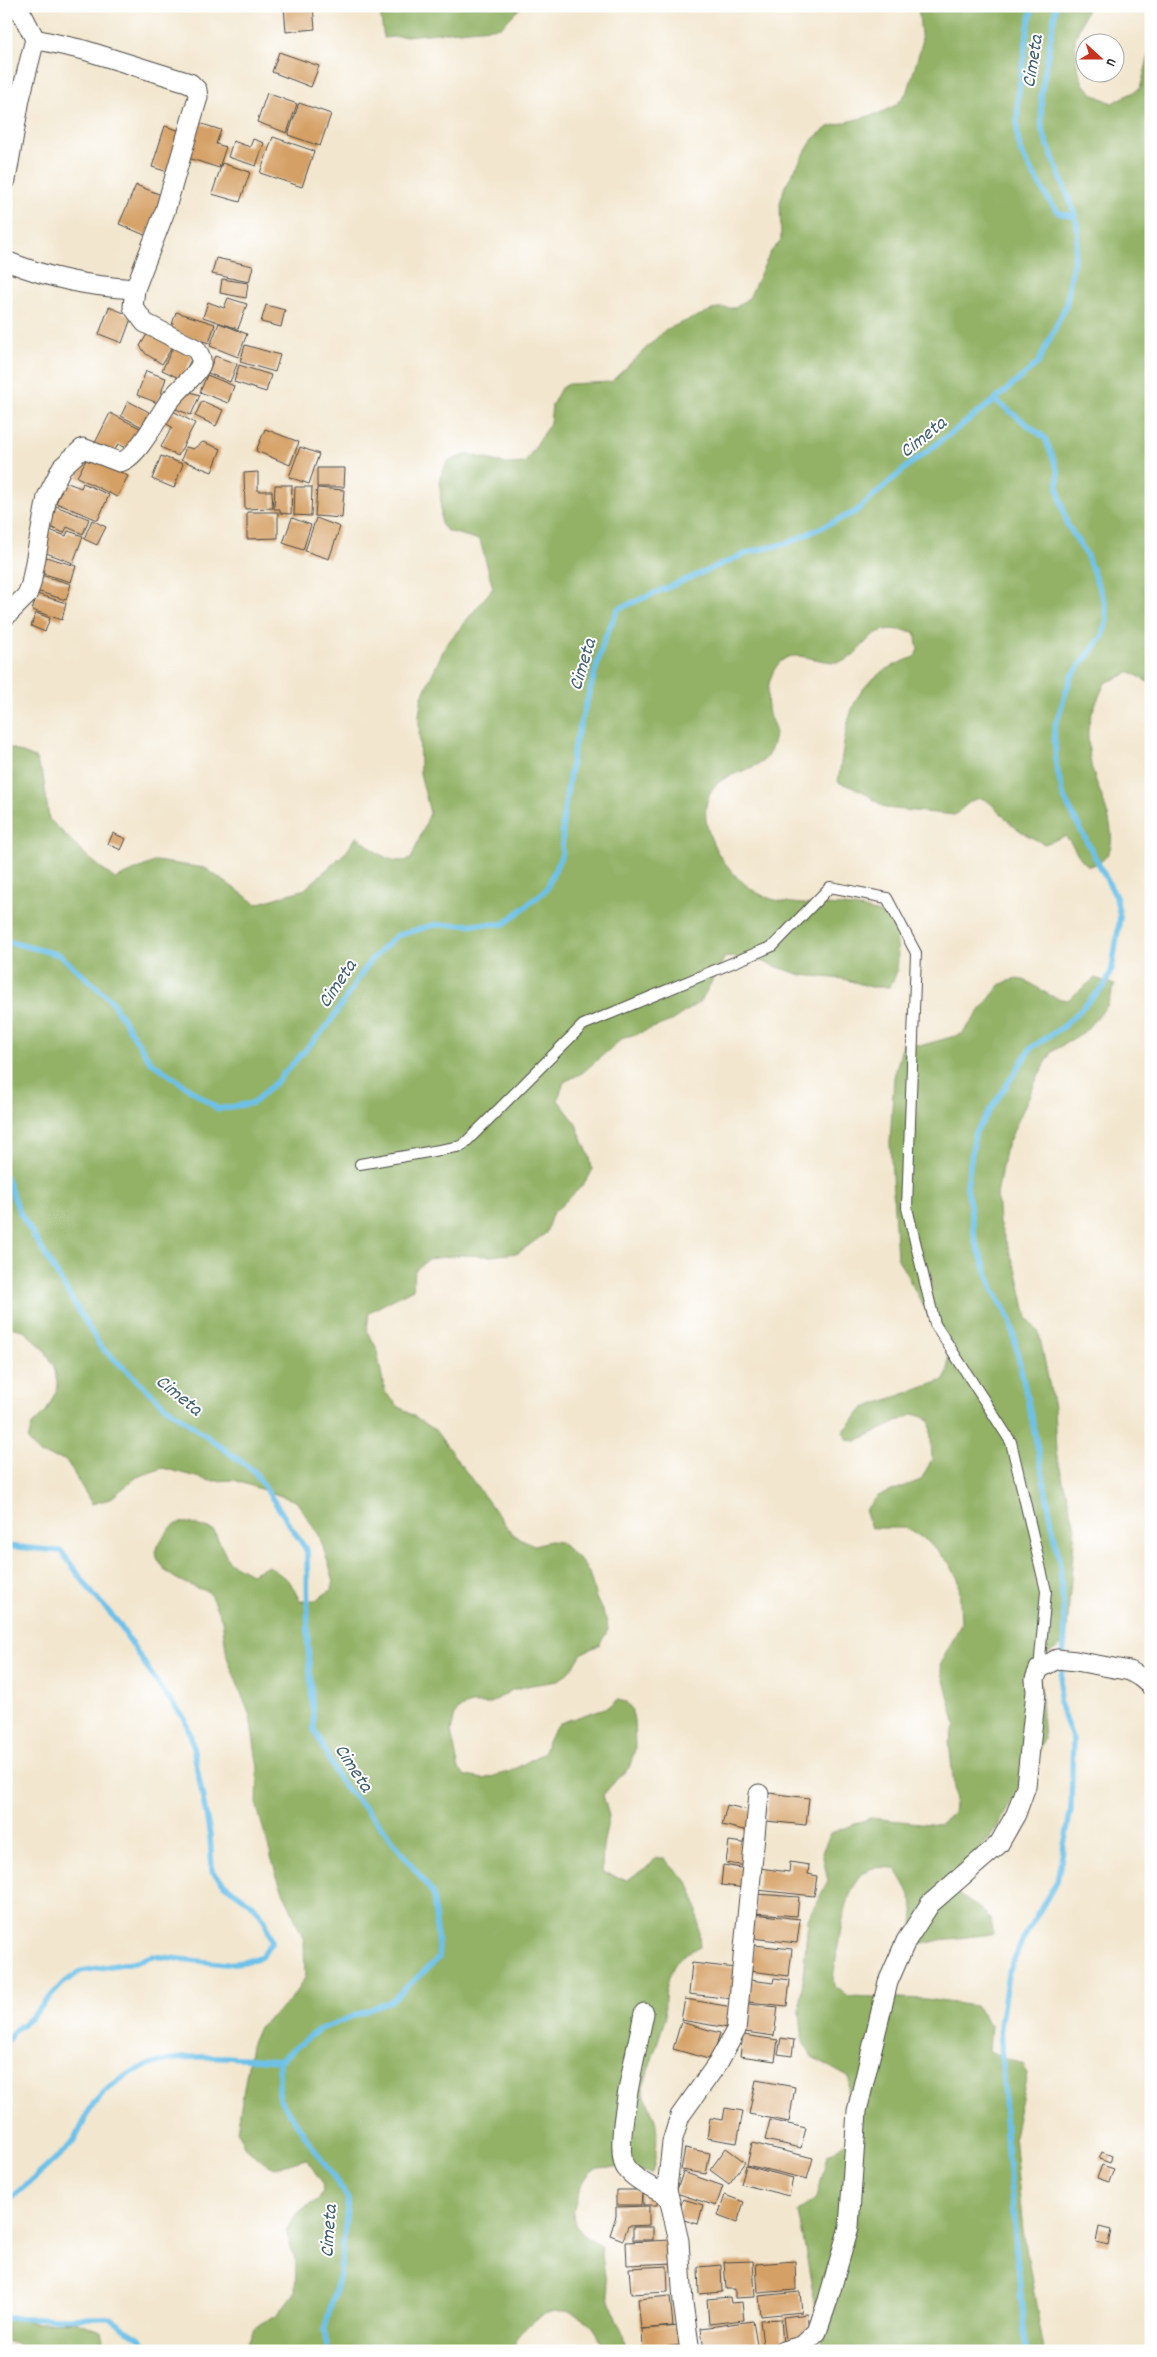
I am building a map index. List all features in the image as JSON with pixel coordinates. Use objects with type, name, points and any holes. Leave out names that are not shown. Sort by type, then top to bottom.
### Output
[{"type":"street","points":[[6,180],[20,100],[35,39],[18,6]]},
{"type":"street","points":[[6,616],[27,595],[36,563],[47,497],[62,467],[83,448],[119,462],[126,461],[136,450],[172,394],[194,374],[201,362],[200,355],[196,350],[145,323],[133,306],[136,289],[177,174],[198,97],[197,90],[190,83],[84,50],[35,39]]},
{"type":"street","points":[[6,261],[64,281],[99,287],[136,289]]},
{"type":"street","points":[[783,2351],[802,2346],[817,2332],[849,2227],[856,2112],[888,1982],[906,1940],[930,1904],[999,1844],[1016,1814],[1026,1786],[1036,1692],[1035,1679],[1039,1669],[1057,1659],[1076,1661],[1130,1671],[1151,1686]]},
{"type":"street","points":[[690,2351],[683,2303],[678,2241],[667,2189],[672,2142],[680,2116],[718,2064],[736,2030],[759,1794]]},
{"type":"street","points":[[644,2013],[624,2119],[621,2154],[626,2168],[646,2184],[668,2196]]},
{"type":"lane","points":[[360,1164],[462,1146],[583,1025],[773,946],[830,886],[887,898],[916,952],[907,1208],[935,1324],[1011,1442],[1046,1591],[1039,1669]]},
{"type":"green space","points":[[379,6],[522,6],[501,27],[384,38]]},
{"type":"green space","points":[[918,6],[1088,6],[1078,32],[1074,32],[1074,82],[1082,82],[1095,95],[1112,103],[1140,89],[1151,48],[1151,684],[1131,672],[1105,683],[1090,720],[1088,743],[1091,765],[1110,822],[1110,850],[1103,860],[1089,866],[1065,836],[1045,844],[1040,842],[1015,827],[992,805],[982,799],[971,801],[955,815],[885,808],[862,791],[838,782],[848,721],[854,704],[862,690],[875,678],[892,667],[915,657],[918,649],[915,632],[893,629],[881,631],[844,661],[831,662],[794,656],[781,661],[772,674],[767,699],[769,714],[775,730],[770,751],[764,760],[757,765],[730,776],[714,786],[709,795],[706,810],[707,827],[722,859],[733,873],[761,895],[797,904],[854,907],[890,916],[898,953],[894,980],[889,987],[871,987],[844,979],[801,975],[755,959],[725,957],[701,1001],[671,1021],[624,1037],[582,1073],[564,1082],[558,1100],[575,1122],[590,1158],[592,1170],[583,1185],[552,1214],[546,1233],[518,1253],[490,1256],[460,1255],[429,1259],[415,1270],[413,1289],[369,1312],[367,1330],[376,1347],[385,1392],[398,1406],[435,1430],[513,1535],[534,1545],[550,1541],[560,1542],[578,1558],[589,1572],[596,1598],[607,1621],[608,1630],[599,1645],[582,1653],[573,1668],[558,1681],[512,1690],[489,1704],[471,1704],[462,1707],[455,1714],[451,1732],[459,1770],[466,1776],[484,1779],[511,1771],[543,1753],[554,1729],[560,1723],[611,1706],[618,1700],[626,1702],[631,1708],[634,1720],[635,1749],[629,1768],[603,1795],[609,1816],[603,1846],[602,1872],[627,1880],[650,1865],[656,1858],[665,1858],[686,1881],[695,1899],[700,1947],[682,1956],[673,1968],[667,1984],[666,2016],[643,2087],[656,2125],[655,2162],[652,2173],[618,2168],[598,2168],[587,2176],[579,2192],[574,2210],[577,2228],[601,2247],[610,2301],[623,2333],[625,2344],[620,2351],[607,2349],[601,2343],[591,2325],[579,2316],[568,2312],[556,2311],[534,2320],[525,2328],[512,2351],[252,2351],[247,2345],[254,2328],[278,2314],[295,2291],[296,2262],[286,2231],[295,2215],[319,2199],[323,2191],[322,2182],[306,2159],[274,2168],[245,2148],[237,2131],[251,2046],[259,2027],[289,2002],[305,1978],[304,1940],[277,1877],[257,1807],[258,1768],[250,1716],[227,1657],[222,1620],[209,1592],[183,1582],[169,1573],[158,1560],[155,1551],[167,1531],[173,1526],[179,1523],[193,1524],[214,1531],[229,1562],[251,1574],[269,1566],[290,1582],[300,1601],[316,1600],[331,1590],[334,1581],[319,1535],[296,1501],[234,1480],[211,1481],[163,1468],[137,1477],[110,1499],[92,1504],[66,1460],[39,1454],[28,1440],[32,1425],[46,1412],[58,1387],[54,1366],[44,1349],[23,1330],[6,1326],[6,746],[35,758],[43,775],[49,819],[89,858],[115,879],[156,861],[205,868],[257,904],[305,889],[347,851],[357,836],[388,859],[403,861],[411,859],[430,813],[420,773],[419,715],[422,696],[446,645],[493,588],[480,540],[447,531],[441,524],[440,477],[448,461],[468,454],[506,464],[525,463],[550,423],[552,405],[561,388],[569,384],[611,382],[665,330],[717,308],[735,308],[749,298],[770,253],[781,240],[780,203],[785,186],[813,139],[828,127],[880,113],[896,105],[908,91],[922,43]]},
{"type":"green space","points":[[1095,978],[1115,985],[1107,1006],[1084,1032],[1053,1051],[1039,1074],[1005,1150],[997,1195],[999,1223],[1017,1272],[1027,1318],[1039,1333],[1054,1408],[1056,1453],[1075,1527],[1066,1642],[1043,1657],[1039,1673],[1044,1740],[993,1835],[948,1882],[962,1897],[983,1911],[991,1921],[993,1934],[940,1940],[910,1947],[914,1914],[907,1889],[895,1868],[871,1869],[860,1877],[847,1903],[833,1978],[834,1986],[848,1996],[926,1999],[975,2006],[991,2025],[989,2051],[1024,2065],[1027,2074],[1014,2136],[1023,2230],[1044,2351],[824,2351],[798,2211],[817,2198],[827,2156],[848,2140],[844,2115],[850,2078],[812,2057],[803,2042],[800,2012],[808,1919],[828,1881],[822,1852],[831,1833],[870,1818],[940,1825],[953,1813],[955,1796],[949,1742],[956,1725],[940,1665],[961,1624],[959,1581],[949,1563],[929,1542],[906,1528],[871,1528],[865,1510],[878,1496],[921,1480],[932,1459],[930,1420],[914,1414],[856,1441],[848,1440],[843,1432],[864,1408],[944,1380],[948,1372],[948,1352],[897,1257],[890,1143],[894,1077],[903,1044],[923,1045],[962,1034],[1000,985],[1008,981],[1020,979],[1053,996],[1068,1000]]},
{"type":"green space","points":[[6,2316],[37,2323],[75,2321],[101,2331],[105,2348],[101,2351],[27,2351],[19,2345],[6,2341]]},
{"type":"building","points":[[284,6],[313,6],[315,29],[286,32]]},
{"type":"building","points":[[279,52],[319,66],[311,87],[272,72]]},
{"type":"building","points":[[267,93],[297,104],[287,133],[257,122]]},
{"type":"building","points":[[299,103],[331,114],[320,146],[288,135]]},
{"type":"building","points":[[196,122],[221,130],[216,144],[226,147],[219,168],[185,157]]},
{"type":"building","points":[[165,126],[181,131],[168,172],[152,167]]},
{"type":"building","points":[[273,137],[314,151],[302,187],[260,173]]},
{"type":"building","points":[[253,139],[264,143],[256,166],[228,157],[233,141],[250,147]]},
{"type":"building","points":[[222,163],[250,172],[240,202],[212,194]]},
{"type":"building","points":[[136,185],[164,196],[147,236],[119,224]]},
{"type":"building","points":[[216,258],[253,266],[249,282],[212,274]]},
{"type":"building","points":[[222,279],[248,283],[246,298],[220,293]]},
{"type":"building","points":[[228,298],[247,304],[238,329],[203,317],[208,302],[224,308]]},
{"type":"building","points":[[266,305],[285,310],[281,327],[261,322]]},
{"type":"building","points":[[109,307],[132,316],[122,343],[99,334]]},
{"type":"building","points":[[176,312],[215,324],[209,343],[170,331]]},
{"type":"building","points":[[219,323],[247,334],[238,357],[210,346]]},
{"type":"building","points":[[150,329],[174,344],[162,364],[146,354],[140,346]]},
{"type":"building","points":[[245,345],[280,355],[275,372],[240,362]]},
{"type":"building","points":[[174,346],[193,356],[181,379],[162,370]]},
{"type":"building","points":[[215,356],[237,364],[230,382],[208,373]]},
{"type":"building","points":[[239,365],[271,375],[266,392],[234,382]]},
{"type":"building","points":[[146,371],[166,378],[158,403],[137,395]]},
{"type":"building","points":[[207,375],[234,386],[228,403],[200,392]]},
{"type":"building","points":[[184,390],[200,395],[191,415],[176,409]]},
{"type":"building","points":[[128,401],[149,412],[142,427],[121,416]]},
{"type":"building","points":[[202,401],[223,410],[216,426],[195,416]]},
{"type":"building","points":[[169,409],[195,423],[178,456],[161,447],[172,427],[163,422]]},
{"type":"building","points":[[110,413],[140,428],[129,449],[118,444],[112,457],[93,447]]},
{"type":"building","points":[[265,429],[299,442],[290,465],[256,451]]},
{"type":"building","points":[[203,442],[221,449],[212,472],[181,460],[186,447],[193,449]]},
{"type":"building","points":[[300,447],[319,454],[309,484],[289,477]]},
{"type":"building","points":[[88,456],[128,476],[117,497],[77,477]]},
{"type":"building","points":[[161,456],[183,464],[174,488],[152,479]]},
{"type":"building","points":[[317,468],[345,468],[344,487],[317,487]]},
{"type":"building","points":[[258,472],[258,491],[272,491],[273,508],[245,509],[244,473]]},
{"type":"building","points":[[65,482],[81,488],[83,483],[109,495],[98,520],[56,503]]},
{"type":"building","points":[[275,485],[292,485],[291,514],[280,513],[280,509],[274,509]]},
{"type":"building","points":[[295,487],[312,487],[311,516],[294,515]]},
{"type":"building","points":[[317,488],[344,490],[342,518],[315,516]]},
{"type":"building","points":[[53,505],[89,519],[83,534],[67,527],[64,533],[45,525]]},
{"type":"building","points":[[247,512],[278,512],[278,538],[247,539]]},
{"type":"building","points":[[292,518],[311,525],[303,550],[283,543]]},
{"type":"building","points":[[316,518],[340,527],[329,559],[305,551]]},
{"type":"building","points":[[92,520],[106,527],[97,545],[84,539]]},
{"type":"building","points":[[49,530],[66,536],[68,531],[83,536],[73,563],[41,551]]},
{"type":"building","points":[[46,557],[76,566],[71,582],[41,573]]},
{"type":"building","points":[[41,575],[71,584],[66,600],[36,591]]},
{"type":"building","points":[[37,594],[66,603],[62,620],[32,610]]},
{"type":"building","points":[[36,613],[50,618],[45,632],[31,626]]},
{"type":"building","points":[[113,833],[126,839],[121,850],[108,844]]},
{"type":"building","points":[[769,1793],[809,1798],[806,1825],[766,1821]]},
{"type":"building","points":[[727,1805],[753,1811],[748,1831],[722,1825]]},
{"type":"building","points":[[729,1841],[750,1844],[747,1866],[726,1863]]},
{"type":"building","points":[[790,1862],[809,1865],[808,1874],[817,1876],[814,1896],[757,1890],[759,1868],[789,1872]]},
{"type":"building","points":[[723,1865],[748,1869],[746,1888],[721,1885]]},
{"type":"building","points":[[756,1894],[799,1897],[797,1916],[755,1913]]},
{"type":"building","points":[[754,1914],[800,1919],[797,1943],[751,1938]]},
{"type":"building","points":[[754,1945],[792,1949],[789,1976],[750,1971]]},
{"type":"building","points":[[692,1963],[736,1968],[733,1999],[689,1994]]},
{"type":"building","points":[[774,1978],[790,1980],[787,2006],[748,2002],[750,1980],[773,1983]]},
{"type":"building","points":[[685,1999],[732,2007],[728,2028],[681,2020]]},
{"type":"building","points":[[748,2004],[778,2007],[774,2036],[745,2032]]},
{"type":"building","points":[[681,2022],[720,2033],[712,2060],[673,2049]]},
{"type":"building","points":[[743,2035],[778,2040],[775,2061],[740,2056]]},
{"type":"building","points":[[781,2038],[794,2040],[792,2056],[778,2054]]},
{"type":"building","points":[[756,2080],[795,2087],[789,2122],[749,2114]]},
{"type":"building","points":[[725,2108],[743,2111],[737,2143],[707,2138],[710,2118],[723,2120]]},
{"type":"building","points":[[770,2120],[806,2128],[801,2148],[765,2140]]},
{"type":"building","points":[[752,2143],[813,2158],[807,2179],[747,2165]]},
{"type":"building","points":[[685,2148],[710,2153],[706,2174],[681,2170]]},
{"type":"building","points":[[726,2148],[745,2162],[729,2184],[710,2170]]},
{"type":"building","points":[[1102,2152],[1112,2156],[1110,2163],[1099,2159]]},
{"type":"building","points":[[1102,2165],[1114,2169],[1109,2182],[1097,2178]]},
{"type":"building","points":[[746,2166],[793,2178],[789,2196],[741,2184]]},
{"type":"building","points":[[683,2172],[723,2186],[716,2206],[676,2193]]},
{"type":"building","points":[[616,2190],[642,2190],[641,2205],[616,2205]]},
{"type":"building","points":[[643,2192],[657,2192],[657,2205],[643,2205]]},
{"type":"building","points":[[725,2195],[744,2202],[737,2223],[718,2216]]},
{"type":"building","points":[[683,2199],[703,2205],[698,2224],[677,2218]]},
{"type":"building","points":[[649,2206],[649,2225],[628,2226],[623,2240],[610,2235],[616,2216],[616,2207]]},
{"type":"building","points":[[633,2227],[653,2227],[653,2240],[633,2240]]},
{"type":"building","points":[[1099,2227],[1111,2230],[1108,2245],[1096,2242]]},
{"type":"building","points":[[673,2240],[674,2263],[627,2265],[626,2242]]},
{"type":"building","points":[[753,2261],[755,2297],[735,2298],[735,2289],[726,2289],[724,2262]]},
{"type":"building","points":[[795,2261],[796,2290],[758,2293],[756,2264]]},
{"type":"building","points":[[721,2265],[722,2292],[699,2294],[698,2267]]},
{"type":"building","points":[[667,2266],[668,2292],[631,2294],[629,2268]]},
{"type":"building","points":[[800,2292],[802,2312],[761,2316],[759,2296]]},
{"type":"building","points":[[670,2296],[673,2326],[641,2329],[638,2299]]},
{"type":"building","points":[[730,2297],[731,2303],[742,2302],[744,2320],[709,2324],[707,2299]]},
{"type":"building","points":[[808,2314],[810,2331],[801,2338],[786,2340],[783,2317]]},
{"type":"building","points":[[781,2319],[783,2344],[763,2345],[760,2320]]},
{"type":"building","points":[[753,2321],[757,2345],[704,2351],[701,2328]]},
{"type":"building","points":[[680,2326],[681,2345],[643,2349],[642,2329]]},
{"type":"waterway","points":[[1033,6],[1028,27],[1018,97],[1017,134],[1021,153],[1049,200],[1059,213],[1076,217]]},
{"type":"waterway","name":"Cimeta","points":[[6,941],[60,955],[110,999],[150,1061],[218,1109],[253,1103],[278,1080],[328,1025],[370,961],[396,936],[433,925],[504,924],[546,890],[562,854],[563,819],[574,747],[604,640],[618,609],[750,552],[788,543],[855,512],[909,465],[995,400],[1038,363],[1066,306],[1078,235],[1076,217],[1042,130],[1041,96],[1056,6]]},
{"type":"waterway","points":[[995,400],[1045,438],[1058,471],[1058,489],[1067,524],[1086,554],[1105,603],[1107,619],[1103,636],[1071,677],[1054,729],[1056,765],[1064,798],[1116,897],[1120,917],[1112,969],[1105,985],[1064,1026],[1031,1048],[975,1133],[967,1186],[975,1240],[993,1289],[1010,1319],[1060,1565],[1065,1635],[1059,1703],[1073,1740],[1071,1810],[1057,1881],[1023,1939],[1008,1974],[1000,2027],[1007,2148],[1026,2351]]},
{"type":"waterway","name":"Cimeta","points":[[6,1177],[19,1211],[100,1346],[165,1406],[254,1471],[307,1551],[308,1648],[314,1729],[339,1780],[386,1832],[433,1893],[439,1958],[391,2001],[318,2030],[279,2061],[279,2098],[348,2198],[340,2274],[324,2330],[328,2351]]},
{"type":"waterway","points":[[6,1546],[61,1551],[93,1594],[117,1621],[161,1689],[185,1719],[191,1737],[210,1835],[212,1871],[224,1884],[254,1906],[265,1921],[272,1941],[261,1957],[244,1962],[226,1964],[152,1956],[135,1962],[81,1971],[63,1983],[30,2019],[16,2029],[6,2042]]},
{"type":"waterway","points":[[6,2202],[73,2142],[94,2103],[113,2084],[134,2071],[156,2063],[179,2058],[229,2057],[279,2061]]},
{"type":"waterway","points":[[6,2318],[109,2318],[140,2338],[147,2351]]}]
